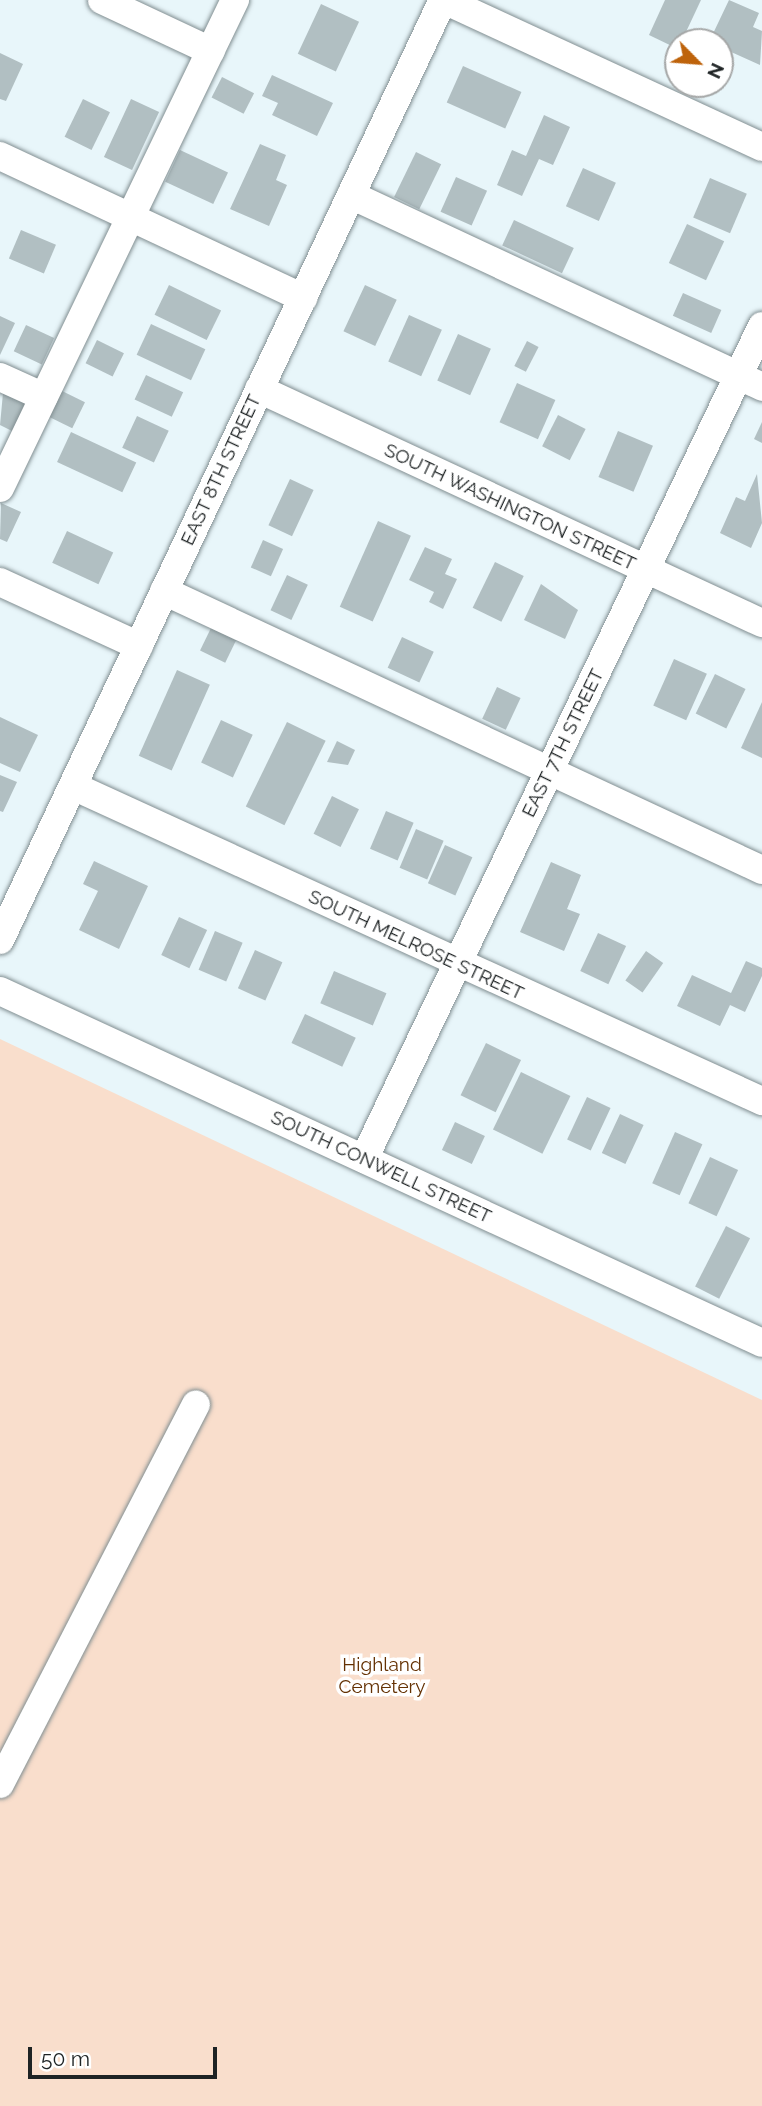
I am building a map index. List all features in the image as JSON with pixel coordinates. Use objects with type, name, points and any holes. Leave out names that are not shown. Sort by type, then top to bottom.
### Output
[{"type":"street","points":[[102,0],[211,51]]},
{"type":"street","points":[[0,488],[235,0]]},
{"type":"street","points":[[444,0],[762,147]]},
{"type":"street","name":"EAST 8TH STREET","points":[[0,940],[444,0]]},
{"type":"street","points":[[0,156],[303,298]]},
{"type":"street","points":[[351,195],[750,381]]},
{"type":"street","name":"EAST 7TH STREET","points":[[364,1159],[645,570],[750,381],[762,327]]},
{"type":"street","points":[[0,377],[44,397]]},
{"type":"street","name":"SOUTH WASHINGTON STREET","points":[[259,389],[762,623]]},
{"type":"street","points":[[0,582],[139,646]]},
{"type":"street","points":[[164,591],[762,870]]},
{"type":"street","name":"SOUTH MELROSE STREET","points":[[73,786],[457,965],[762,1101]]},
{"type":"street","name":"SOUTH CONWELL STREET","points":[[0,991],[762,1342]]},
{"type":"street","points":[[0,1784],[196,1405]]},
{"type":"green space","name":"Highland Cemetery","points":[[0,1039],[762,1400],[762,2106],[0,2106]]},
{"type":"building","points":[[665,0],[701,0],[688,28],[664,28],[664,42],[649,35]]},
{"type":"building","points":[[729,0],[759,13],[753,27],[762,31],[760,65],[734,53],[734,28],[716,28]]},
{"type":"building","points":[[321,4],[359,22],[336,72],[298,54]]},
{"type":"building","points":[[0,53],[23,64],[6,101],[0,99]]},
{"type":"building","points":[[463,66],[521,92],[505,129],[447,103]]},
{"type":"building","points":[[272,75],[333,103],[317,136],[272,115],[278,103],[262,96]]},
{"type":"building","points":[[222,77],[254,93],[244,114],[212,97]]},
{"type":"building","points":[[83,99],[110,112],[92,150],[65,137]]},
{"type":"building","points":[[131,99],[159,112],[132,170],[104,157]]},
{"type":"building","points":[[544,115],[570,127],[553,165],[539,159],[522,196],[497,185],[512,150],[526,156]]},
{"type":"building","points":[[260,144],[286,155],[276,180],[287,185],[269,226],[230,209]]},
{"type":"building","points":[[180,150],[228,172],[213,204],[165,182]]},
{"type":"building","points":[[416,152],[441,164],[419,209],[394,197]]},
{"type":"building","points":[[583,168],[616,183],[599,221],[566,206]]},
{"type":"building","points":[[456,177],[487,191],[472,226],[441,212]]},
{"type":"building","points":[[710,178],[747,194],[730,233],[693,218]]},
{"type":"building","points":[[514,220],[574,248],[562,273],[502,245]]},
{"type":"building","points":[[687,224],[724,241],[706,280],[669,263]]},
{"type":"building","points":[[21,230],[56,245],[44,273],[9,259]]},
{"type":"building","points":[[169,285],[221,310],[207,340],[155,315]]},
{"type":"building","points":[[365,285],[397,300],[375,346],[343,331]]},
{"type":"building","points":[[683,293],[721,310],[711,333],[673,316]]},
{"type":"building","points":[[409,315],[442,330],[421,376],[388,362]]},
{"type":"building","points":[[0,316],[15,323],[0,355]]},
{"type":"building","points":[[151,324],[205,349],[191,380],[137,355]]},
{"type":"building","points":[[26,325],[54,338],[42,364],[14,351]]},
{"type":"building","points":[[458,334],[491,349],[470,395],[437,381]]},
{"type":"building","points":[[97,340],[124,353],[113,377],[86,363]]},
{"type":"building","points":[[527,341],[539,347],[526,372],[514,366]]},
{"type":"building","points":[[146,375],[183,392],[172,417],[135,399]]},
{"type":"building","points":[[517,383],[555,400],[538,439],[500,422]]},
{"type":"building","points":[[58,389],[85,402],[72,428],[45,415]]},
{"type":"building","points":[[3,393],[33,408],[20,435],[0,425]]},
{"type":"building","points":[[558,415],[586,429],[570,460],[542,446]]},
{"type":"building","points":[[137,416],[169,431],[154,463],[122,448]]},
{"type":"building","points":[[762,422],[762,443],[754,439]]},
{"type":"building","points":[[618,431],[653,446],[633,492],[598,477]]},
{"type":"building","points":[[71,432],[136,462],[122,492],[57,462]]},
{"type":"building","points":[[757,474],[762,523],[751,548],[720,533],[736,497],[745,501]]},
{"type":"building","points":[[290,479],[314,490],[292,536],[268,525]]},
{"type":"building","points":[[1,503],[21,512],[7,542],[0,539]]},
{"type":"building","points":[[378,521],[411,536],[373,622],[340,607]]},
{"type":"building","points":[[67,531],[113,553],[98,584],[52,563]]},
{"type":"building","points":[[263,540],[283,549],[271,576],[251,567]]},
{"type":"building","points":[[425,547],[452,559],[445,574],[457,579],[443,609],[429,602],[434,592],[409,580]]},
{"type":"building","points":[[495,562],[524,576],[501,622],[473,608]]},
{"type":"building","points":[[287,575],[308,585],[291,620],[271,610]]},
{"type":"building","points":[[541,584],[578,610],[565,639],[524,620]]},
{"type":"building","points":[[211,628],[236,640],[225,663],[200,650]]},
{"type":"building","points":[[402,637],[434,652],[419,683],[388,668]]},
{"type":"building","points":[[674,659],[707,674],[686,720],[653,706]]},
{"type":"building","points":[[177,670],[210,685],[172,771],[139,756]]},
{"type":"building","points":[[715,674],[746,689],[726,728],[696,714]]},
{"type":"building","points":[[497,687],[521,698],[506,730],[482,719]]},
{"type":"building","points":[[762,702],[762,758],[741,748]]},
{"type":"building","points":[[0,717],[38,735],[20,772],[0,763]]},
{"type":"building","points":[[221,720],[253,735],[233,777],[201,763]]},
{"type":"building","points":[[287,722],[326,741],[284,825],[246,806]]},
{"type":"building","points":[[337,741],[355,750],[348,765],[327,762]]},
{"type":"building","points":[[0,775],[17,782],[3,812],[0,811]]},
{"type":"building","points":[[332,796],[359,809],[341,847],[314,834]]},
{"type":"building","points":[[386,811],[414,823],[398,860],[370,849]]},
{"type":"building","points":[[416,829],[444,841],[427,879],[400,868]]},
{"type":"building","points":[[445,845],[472,857],[455,896],[428,883]]},
{"type":"building","points":[[94,861],[148,886],[119,949],[79,930],[98,891],[83,884]]},
{"type":"building","points":[[551,862],[581,875],[567,909],[580,914],[564,951],[520,932]]},
{"type":"building","points":[[179,917],[207,930],[189,968],[161,955]]},
{"type":"building","points":[[215,931],[243,943],[226,981],[199,970]]},
{"type":"building","points":[[598,933],[626,946],[608,984],[580,971]]},
{"type":"building","points":[[255,950],[282,962],[265,1001],[238,988]]},
{"type":"building","points":[[646,951],[663,963],[643,993],[625,980]]},
{"type":"building","points":[[746,961],[762,968],[762,976],[745,1012],[730,1005],[720,1026],[677,1006],[692,975],[731,993]]},
{"type":"building","points":[[334,971],[386,993],[373,1025],[320,1003]]},
{"type":"building","points":[[305,1014],[356,1038],[342,1067],[291,1043]]},
{"type":"building","points":[[486,1043],[521,1060],[496,1112],[461,1095]]},
{"type":"building","points":[[521,1072],[570,1096],[542,1154],[493,1130]]},
{"type":"building","points":[[587,1097],[611,1108],[591,1151],[567,1140]]},
{"type":"building","points":[[620,1114],[644,1125],[625,1164],[602,1153]]},
{"type":"building","points":[[455,1122],[485,1136],[472,1164],[442,1150]]},
{"type":"building","points":[[675,1132],[702,1144],[680,1195],[652,1183]]},
{"type":"building","points":[[710,1157],[738,1170],[717,1216],[688,1203]]},
{"type":"building","points":[[726,1226],[750,1238],[719,1299],[695,1287]]}]
